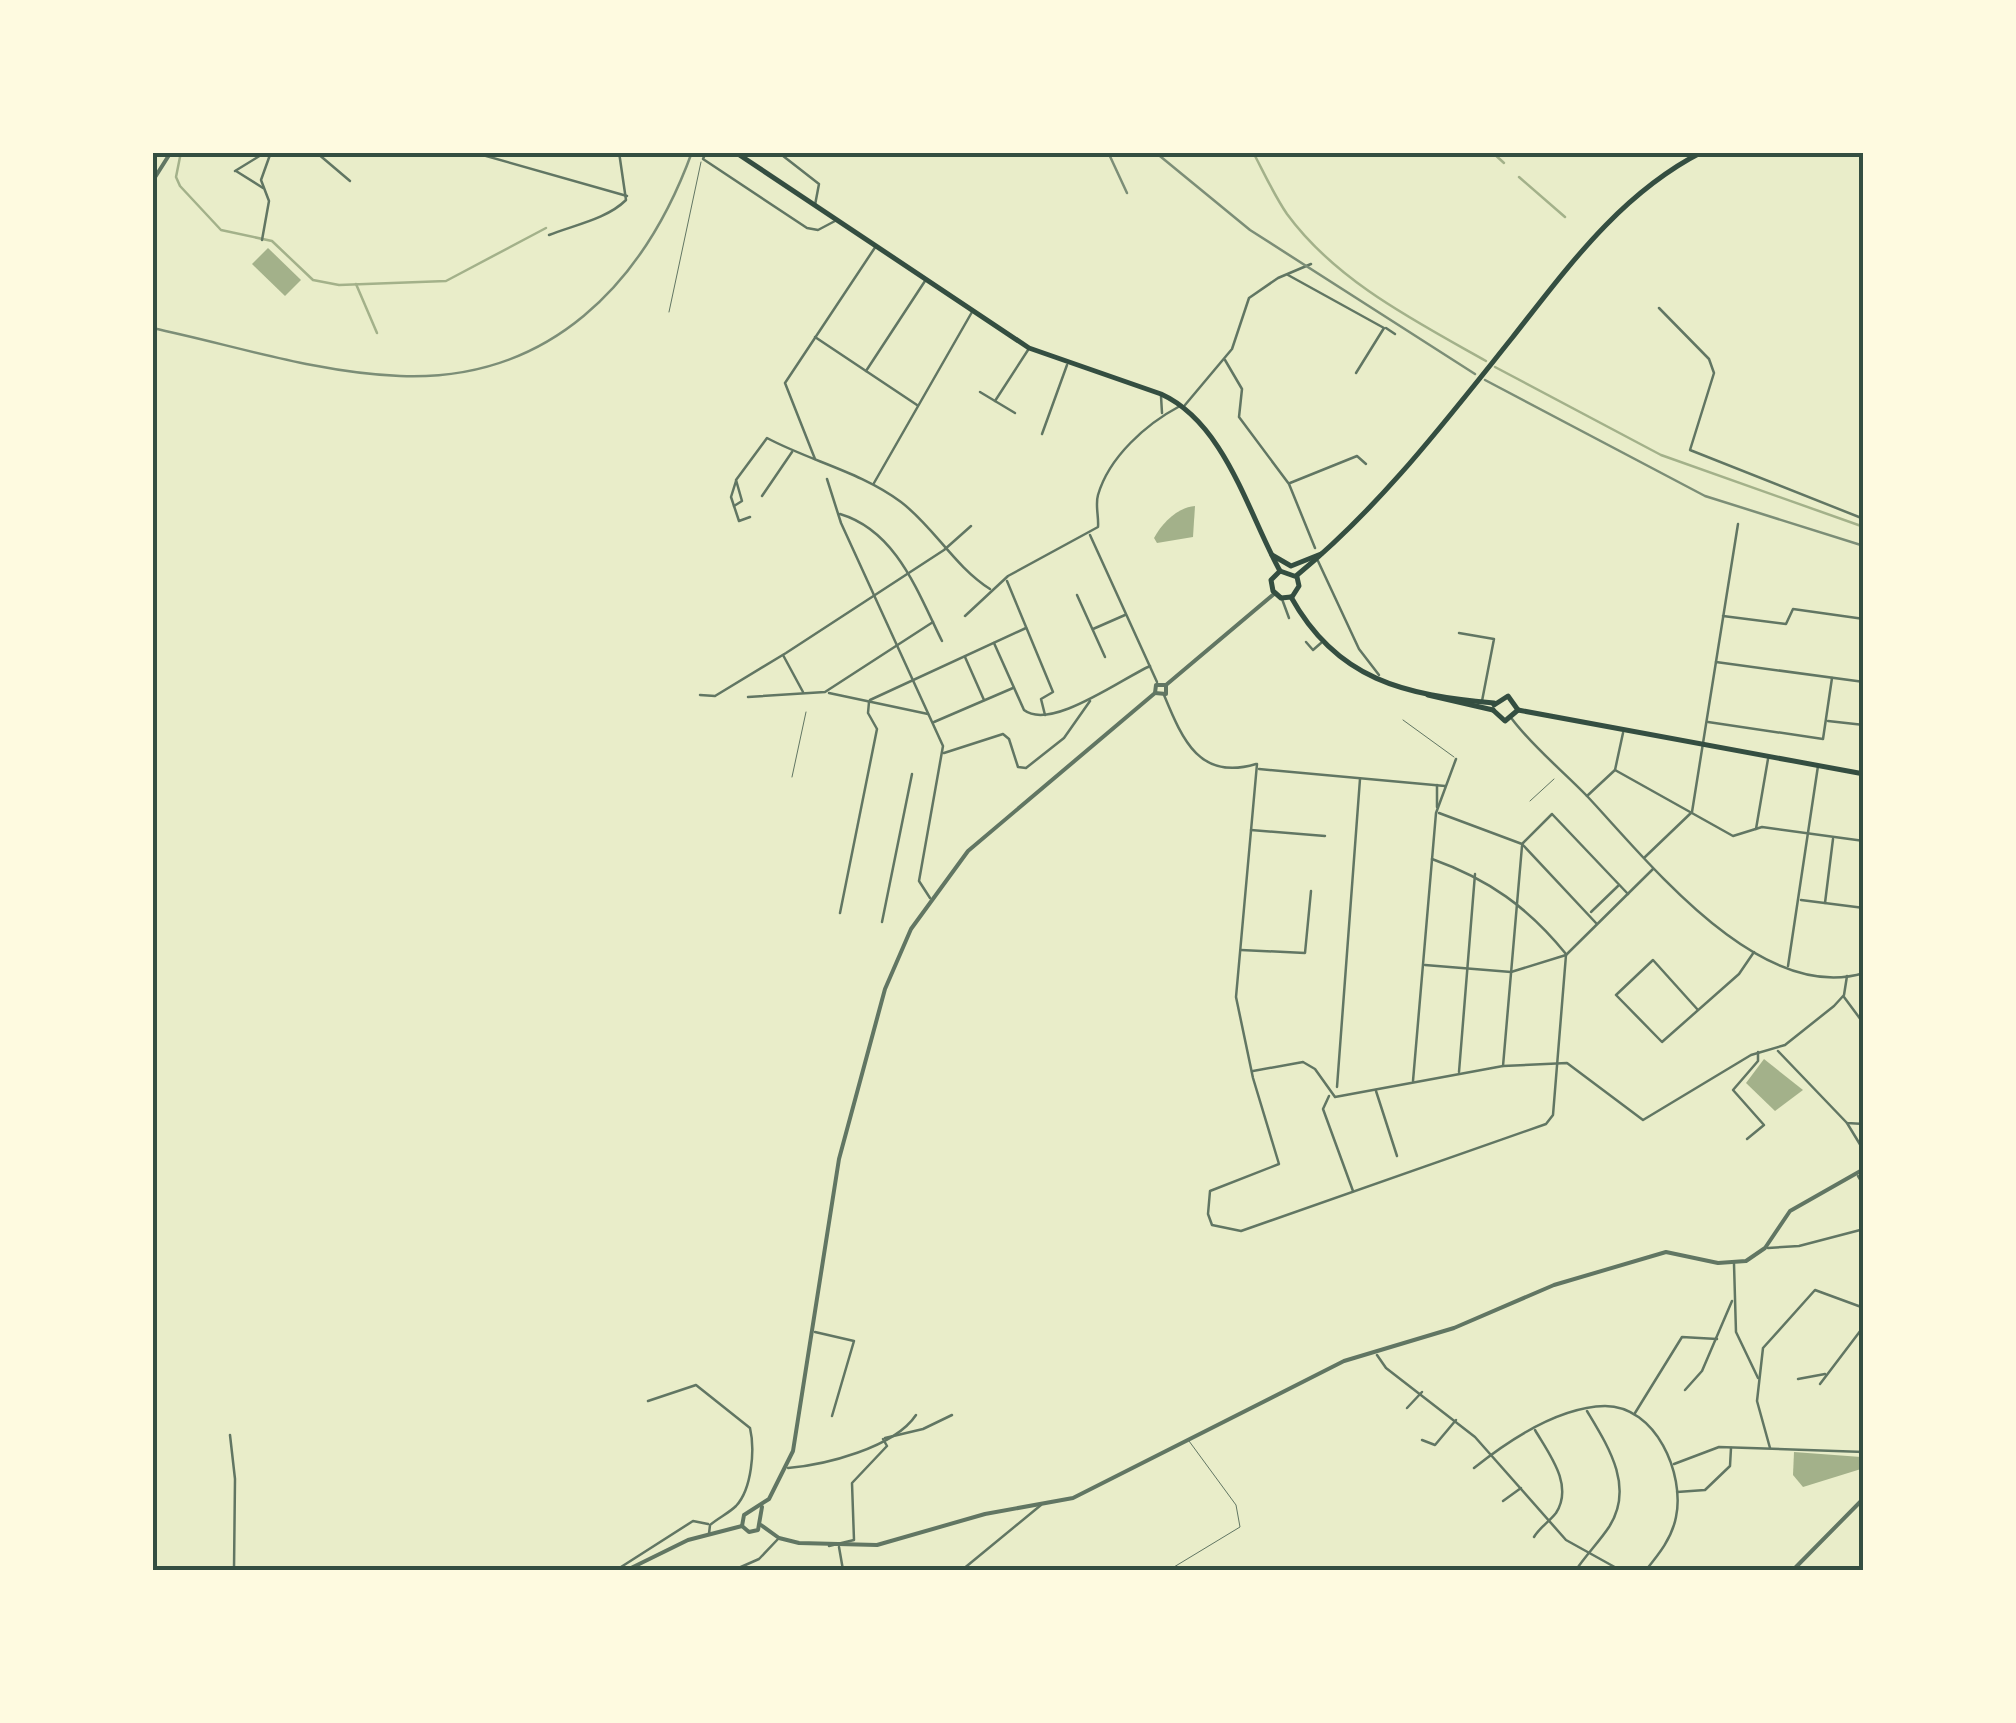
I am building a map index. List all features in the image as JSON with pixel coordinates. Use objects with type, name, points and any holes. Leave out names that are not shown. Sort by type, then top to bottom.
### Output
[{"type":"main road","points":[[735,152],[1029,348],[1161,394],[1182,406],[1211,438],[1280,571],[1296,576]]},
{"type":"main road","points":[[1296,576],[1376,505],[1614,215],[1662,176],[1702,152]]},
{"type":"main road","points":[[1270,554],[1292,566],[1324,554]]},
{"type":"main road","points":[[1280,571],[1271,580],[1274,594],[1292,597]]},
{"type":"main road","points":[[1292,597],[1299,586],[1296,576]]},
{"type":"main road","points":[[1292,597],[1321,643],[1352,668],[1380,682],[1494,707]]},
{"type":"main road","points":[[1416,690],[1482,702],[1494,707],[1501,720],[1512,720],[1518,710]]},
{"type":"main road","points":[[1494,707],[1508,696],[1518,710],[1864,774]]},
{"type":"street","points":[[152,182],[170,152]]},
{"type":"street","points":[[263,188],[234,171],[268,152]]},
{"type":"street","points":[[262,240],[269,201],[261,180],[268,152]]},
{"type":"street","points":[[619,152],[627,196]]},
{"type":"street","points":[[706,152],[703,159],[810,230],[836,220]]},
{"type":"street","points":[[778,152],[819,184],[815,206]]},
{"type":"street","points":[[316,153],[350,181]]},
{"type":"street","points":[[475,153],[627,196]]},
{"type":"street","points":[[550,235],[580,220],[610,214],[627,196]]},
{"type":"street","points":[[816,461],[785,390],[788,376],[876,246]]},
{"type":"street","points":[[965,616],[990,588],[1098,527],[1097,497],[1106,478],[1134,440],[1162,415],[1182,406],[1225,360],[1249,298],[1311,264]]},
{"type":"street","points":[[1287,274],[1395,334]]},
{"type":"street","points":[[866,371],[926,280]]},
{"type":"street","points":[[1659,308],[1709,359],[1714,372],[1690,450],[1864,519]]},
{"type":"street","points":[[873,484],[972,312]]},
{"type":"street","points":[[1356,373],[1384,328]]},
{"type":"street","points":[[815,337],[918,406]]},
{"type":"street","points":[[995,402],[1029,348]]},
{"type":"street","points":[[1225,360],[1242,388],[1239,417],[1288,484],[1316,548]]},
{"type":"street","points":[[1042,434],[1067,364]]},
{"type":"street","points":[[980,392],[1015,414]]},
{"type":"street","points":[[1161,394],[1162,415]]},
{"type":"street","points":[[750,518],[739,521],[731,496],[736,480],[767,438],[873,484],[907,506],[990,588]]},
{"type":"street","points":[[762,496],[792,452]]},
{"type":"street","points":[[1288,484],[1357,456],[1366,464]]},
{"type":"street","points":[[826,479],[934,722],[944,753],[919,881],[930,898]]},
{"type":"street","points":[[734,506],[742,501],[736,480]]},
{"type":"street","points":[[839,514],[878,535],[908,574],[942,640]]},
{"type":"street","points":[[1645,858],[1692,812],[1738,524]]},
{"type":"street","points":[[700,694],[715,696],[876,596],[971,526]]},
{"type":"street","points":[[760,1527],[762,1507],[786,1468],[798,1429],[838,1158],[890,977],[930,898],[968,851],[1156,693],[1158,683],[1088,532]]},
{"type":"street","points":[[1317,559],[1324,566],[1364,658],[1380,682]]},
{"type":"street","points":[[1006,580],[1054,692],[1041,699],[1045,715]]},
{"type":"street","points":[[1077,594],[1106,658]]},
{"type":"street","points":[[1254,774],[1248,768],[1214,765],[1193,753],[1164,695],[1166,685],[1274,594]]},
{"type":"street","points":[[1282,598],[1288,618]]},
{"type":"street","points":[[1723,616],[1786,624],[1794,609],[1864,619]]},
{"type":"street","points":[[1093,629],[1126,614]]},
{"type":"street","points":[[825,692],[933,622]]},
{"type":"street","points":[[869,702],[1026,628]]},
{"type":"street","points":[[1459,633],[1494,639],[1482,702]]},
{"type":"street","points":[[1306,642],[1313,650],[1321,643]]},
{"type":"street","points":[[994,643],[1027,714],[1045,715],[1090,700],[1118,680],[1150,666]]},
{"type":"street","points":[[782,654],[804,693]]},
{"type":"street","points":[[964,656],[984,700]]},
{"type":"street","points":[[1716,662],[1864,682]]},
{"type":"street","points":[[1708,722],[1823,739],[1832,678]]},
{"type":"street","points":[[1158,683],[1166,685]]},
{"type":"street","points":[[934,722],[1014,687]]},
{"type":"street","points":[[748,697],[825,692],[930,714]]},
{"type":"street","points":[[1156,693],[1164,695]]},
{"type":"street","points":[[944,753],[1003,734],[1009,739],[1018,767],[1026,768],[1064,738],[1090,700]]},
{"type":"street","points":[[840,912],[877,729],[868,712],[869,702]]},
{"type":"street","points":[[1512,720],[1690,907],[1755,950],[1808,975],[1864,973]]},
{"type":"street","points":[[1826,720],[1864,725]]},
{"type":"street","points":[[1587,796],[1615,770],[1623,731]]},
{"type":"street","points":[[1756,828],[1768,758]]},
{"type":"street","points":[[1436,813],[1456,759]]},
{"type":"street","points":[[1248,768],[1254,763],[1259,769],[1446,786]]},
{"type":"street","points":[[1788,967],[1818,766]]},
{"type":"street","points":[[1259,769],[1254,774],[1236,997],[1279,1164],[1210,1190],[1208,1214],[1217,1228],[1229,1225],[1241,1231],[1546,1124],[1552,1115],[1566,955],[1517,901],[1475,874],[1432,859]]},
{"type":"street","points":[[1615,770],[1733,836],[1756,828],[1864,840]]},
{"type":"street","points":[[882,922],[912,774]]},
{"type":"street","points":[[1340,1093],[1337,1087],[1360,779]]},
{"type":"street","points":[[1413,1082],[1438,785]]},
{"type":"street","points":[[1436,813],[1522,844],[1598,924]]},
{"type":"street","points":[[1503,1066],[1522,844],[1552,814],[1628,894]]},
{"type":"street","points":[[1249,830],[1325,836]]},
{"type":"street","points":[[1825,903],[1833,837]]},
{"type":"street","points":[[1423,965],[1511,972],[1566,955],[1654,868]]},
{"type":"street","points":[[1459,1074],[1475,874]]},
{"type":"street","points":[[1588,914],[1619,885]]},
{"type":"street","points":[[1240,950],[1305,953],[1312,891]]},
{"type":"street","points":[[1798,899],[1864,908]]},
{"type":"street","points":[[1698,1010],[1651,958],[1616,995],[1662,1042],[1698,1010],[1746,967],[1755,950]]},
{"type":"street","points":[[1330,1095],[1503,1066],[1557,1063],[1573,1066],[1643,1120],[1758,1052],[1777,1050],[1844,996],[1848,976]]},
{"type":"street","points":[[1844,996],[1864,1024]]},
{"type":"street","points":[[1777,1050],[1847,1123],[1864,1152]]},
{"type":"street","points":[[1746,1140],[1764,1124],[1733,1090],[1758,1060],[1758,1052]]},
{"type":"street","points":[[1252,1071],[1303,1062],[1331,1088]]},
{"type":"street","points":[[1331,1088],[1337,1087]]},
{"type":"street","points":[[1331,1088],[1323,1109],[1353,1192]]},
{"type":"street","points":[[1376,1090],[1397,1156]]},
{"type":"street","points":[[1847,1123],[1864,1124]]},
{"type":"street","points":[[1765,1248],[1790,1211],[1864,1169]]},
{"type":"street","points":[[1857,1175],[1864,1186]]},
{"type":"street","points":[[742,1526],[749,1532],[760,1527],[779,1538],[838,1547],[899,1541],[986,1514],[1090,1492],[1188,1438],[1344,1361],[1454,1328],[1544,1288],[1660,1253],[1675,1252],[1734,1264],[1765,1248],[1798,1246],[1864,1229]]},
{"type":"street","points":[[1734,1264],[1732,1300],[1739,1342],[1758,1380]]},
{"type":"street","points":[[1770,1448],[1758,1410],[1758,1380],[1766,1340],[1797,1314],[1813,1291],[1864,1308]]},
{"type":"street","points":[[1685,1390],[1702,1371],[1732,1300]]},
{"type":"street","points":[[1820,1384],[1864,1326]]},
{"type":"street","points":[[813,1329],[863,1343]]},
{"type":"street","points":[[1634,1414],[1682,1336],[1716,1339]]},
{"type":"street","points":[[832,1416],[854,1341]]},
{"type":"street","points":[[1376,1352],[1384,1365],[1456,1420],[1492,1454],[1548,1521],[1586,1554],[1620,1570]]},
{"type":"street","points":[[1751,1365],[1760,1363]]},
{"type":"street","points":[[1798,1378],[1826,1374]]},
{"type":"street","points":[[648,1401],[691,1386],[702,1389],[742,1418],[752,1434],[746,1487],[736,1506],[710,1525],[709,1535]]},
{"type":"street","points":[[1407,1408],[1422,1392]]},
{"type":"street","points":[[1474,1468],[1534,1429],[1586,1410],[1610,1406],[1634,1414],[1656,1436],[1671,1465],[1677,1492],[1672,1531],[1646,1570]]},
{"type":"street","points":[[1576,1570],[1612,1522],[1620,1487],[1614,1460],[1586,1410]]},
{"type":"street","points":[[786,1468],[832,1465],[916,1415]]},
{"type":"street","points":[[883,1438],[923,1430],[952,1416]]},
{"type":"street","points":[[1422,1440],[1435,1445],[1456,1420]]},
{"type":"street","points":[[1534,1429],[1562,1482],[1560,1506],[1534,1537]]},
{"type":"street","points":[[230,1436],[235,1479],[234,1570]]},
{"type":"street","points":[[829,1546],[854,1540],[852,1483],[881,1455],[887,1446],[883,1438]]},
{"type":"street","points":[[1671,1465],[1709,1449],[1731,1447],[1864,1452]]},
{"type":"street","points":[[1677,1492],[1709,1487],[1730,1466],[1731,1447]]},
{"type":"street","points":[[1503,1501],[1521,1488]]},
{"type":"street","points":[[1793,1570],[1864,1498]]},
{"type":"street","points":[[962,1570],[1044,1504]]},
{"type":"street","points":[[736,1506],[760,1516]]},
{"type":"street","points":[[627,1570],[688,1540],[742,1526],[751,1512],[762,1507]]},
{"type":"street","points":[[621,1567],[693,1521],[710,1525]]},
{"type":"street","points":[[735,1570],[759,1559],[779,1538]]},
{"type":"street","points":[[838,1547],[843,1570]]},
{"type":"street","points":[[759,1559],[762,1570]]},
{"type":"lane","points":[[668,312],[694,182],[703,159]]},
{"type":"lane","points":[[792,777],[806,712]]},
{"type":"lane","points":[[1404,720],[1456,759]]},
{"type":"lane","points":[[1530,801],[1554,779]]},
{"type":"lane","points":[[1169,1570],[1240,1527],[1236,1505],[1188,1438]]},
{"type":"shaded area","points":[[268,248],[301,280],[285,296],[252,264]]},
{"type":"shaded area","points":[[1195,506],[1193,537],[1157,543],[1154,538],[1166,522],[1183,509]]},
{"type":"shaded area","points":[[1764,1059],[1803,1090],[1775,1111],[1746,1083]]},
{"type":"shaded area","points":[[1794,1452],[1861,1457],[1861,1469],[1803,1487],[1793,1475]]},
{"type":"waterway","points":[[181,152],[176,177],[180,186],[221,230],[272,241],[313,280],[339,285],[446,281],[546,228]]},
{"type":"waterway","points":[[1253,152],[1287,214],[1329,260],[1378,298],[1486,361]]},
{"type":"waterway","points":[[1492,152],[1504,163]]},
{"type":"waterway","points":[[1519,177],[1565,217]]},
{"type":"waterway","points":[[356,284],[377,333]]},
{"type":"waterway","points":[[1495,367],[1661,455],[1864,527]]},
{"type":"railway","points":[[152,328],[306,364],[369,374],[453,374],[502,362],[545,343],[584,316],[618,282],[647,244],[672,200],[692,152]]},
{"type":"railway","points":[[1108,152],[1127,193]]},
{"type":"railway","points":[[1155,152],[1250,230],[1475,374]]},
{"type":"railway","points":[[1485,380],[1705,496],[1864,546]]}]
